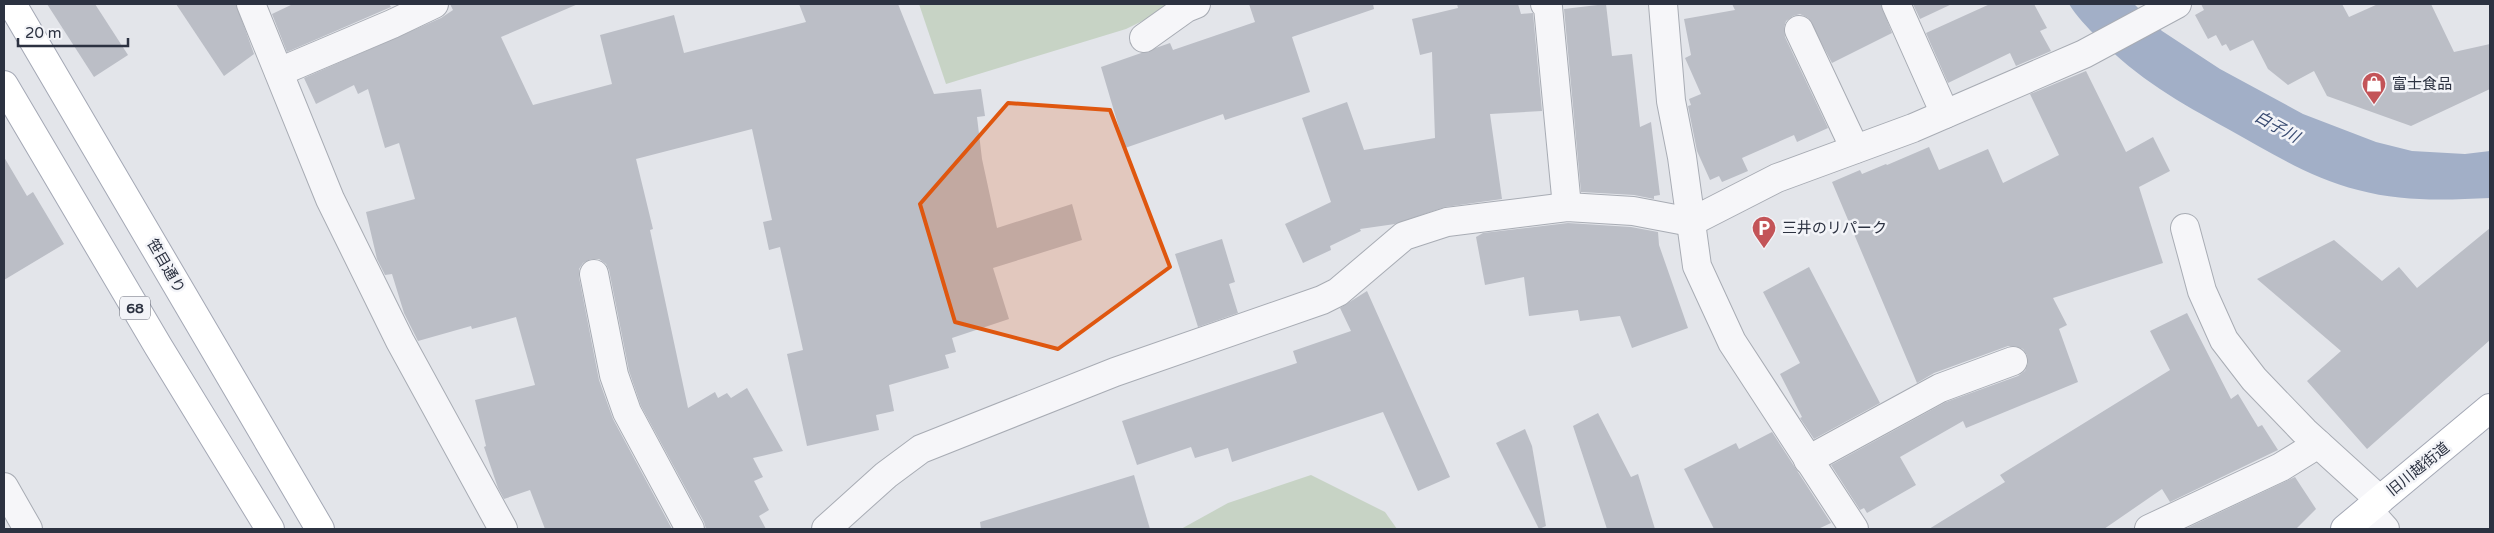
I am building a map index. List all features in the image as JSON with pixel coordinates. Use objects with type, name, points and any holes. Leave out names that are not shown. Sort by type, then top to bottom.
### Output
[{"type":"main road","name":"笹目通り","points":[[14,8],[320,529]]},
{"type":"main road","name":"68","points":[[4,85],[158,346],[270,529]]},
{"type":"main road","name":"旧川越街道","points":[[2344,529],[2378,513],[2490,408]]},
{"type":"street","points":[[251,4],[330,199],[400,341],[503,529]]},
{"type":"street","points":[[279,72],[434,4]]},
{"type":"street","points":[[1144,38],[1196,4]]},
{"type":"street","points":[[1545,4],[1548,7],[1567,207]]},
{"type":"street","points":[[1662,4],[1670,101],[1682,157],[1697,266],[1713,305],[1732,342],[1854,529]]},
{"type":"street","points":[[1896,4],[1945,114]]},
{"type":"street","points":[[826,529],[886,475],[921,449],[1115,372],[1322,300],[1338,292],[1404,236],[1447,222],[1567,207],[1633,211],[1691,222],[1777,178],[1945,114],[2084,54],[2168,8]]},
{"type":"street","points":[[1800,30],[1855,149]]},
{"type":"street","points":[[2185,228],[2202,291],[2224,340],[2254,379],[2318,444],[2378,513]]},
{"type":"street","points":[[594,274],[614,375],[624,403],[690,529]]},
{"type":"street","points":[[1808,460],[1940,388],[2013,361]]},
{"type":"street","points":[[2149,529],[2273,471],[2318,444]]},
{"type":"street","points":[[4,487],[28,529]]},
{"type":"highlighted area","points":[[1008,103],[1110,110],[1170,267],[1058,349],[955,322],[920,204]]},
{"type":"green space","points":[[919,4],[1177,4],[1126,29],[946,84]]},
{"type":"green space","points":[[1311,475],[1385,512],[1397,529],[1181,529],[1228,503]]},
{"type":"water","name":"白子川","points":[[2069,4],[2134,4],[2162,31],[2220,69],[2303,114],[2376,142],[2412,151],[2465,154],[2490,151],[2490,198],[2440,200],[2391,197],[2341,185],[2308,172],[2193,109],[2144,78],[2113,53],[2079,18]]},
{"type":"building","points":[[47,4],[95,4],[128,55],[94,77]]},
{"type":"building","points":[[176,4],[236,4],[254,54],[224,76]]},
{"type":"building","points":[[293,4],[389,4],[391,7],[287,52],[272,14]]},
{"type":"building","points":[[450,4],[578,4],[501,37],[533,105],[612,84],[600,35],[674,15],[684,53],[806,22],[799,4],[898,4],[934,94],[981,89],[985,116],[977,117],[982,159],[997,228],[1072,204],[1082,240],[993,268],[1009,319],[952,338],[956,352],[945,355],[949,368],[889,385],[894,411],[876,415],[879,430],[807,446],[787,354],[803,350],[780,247],[769,250],[763,222],[772,220],[752,129],[636,159],[653,229],[650,230],[688,408],[715,392],[718,398],[727,393],[731,398],[747,388],[783,451],[753,458],[763,477],[754,481],[769,510],[759,516],[766,529],[706,529],[704,522],[641,406],[629,371],[609,270],[606,264],[599,259],[591,259],[583,263],[579,269],[579,277],[599,380],[613,419],[672,529],[545,529],[530,490],[504,499],[498,488],[484,447],[486,446],[475,400],[535,385],[516,317],[472,329],[471,326],[418,341],[404,313],[392,274],[385,275],[377,259],[366,212],[415,199],[399,143],[385,148],[368,89],[358,94],[354,85],[316,104],[304,78],[441,18],[453,10]]},
{"type":"building","points":[[1249,4],[1373,4],[1374,9],[1292,37],[1310,92],[1225,120],[1223,114],[1125,148],[1101,67],[1170,43],[1173,50],[1255,22]]},
{"type":"building","points":[[1457,4],[1518,4],[1521,14],[1533,13],[1542,111],[1490,114],[1502,199],[1445,207],[1395,224],[1360,229],[1361,231],[1330,246],[1331,250],[1303,263],[1285,224],[1331,202],[1302,118],[1347,102],[1364,150],[1435,138],[1432,52],[1420,55],[1412,19],[1458,8]]},
{"type":"building","points":[[1606,4],[1612,56],[1632,54],[1640,127],[1651,122],[1660,195],[1654,196],[1654,199],[1634,195],[1581,192],[1564,9]]},
{"type":"building","points":[[1732,4],[1881,4],[1892,33],[1832,63],[1808,18],[1800,14],[1786,21],[1784,28],[1785,37],[1828,128],[1797,142],[1794,135],[1742,158],[1748,171],[1722,182],[1719,176],[1710,180],[1697,151],[1688,106],[1691,105],[1689,99],[1701,94],[1685,58],[1691,55],[1684,19],[1735,10]]},
{"type":"building","points":[[1913,4],[1952,4],[1920,19]]},
{"type":"building","points":[[1990,4],[2034,4],[2047,28],[2040,31],[2051,51],[2016,66],[2010,53],[1948,83],[1926,33]]},
{"type":"building","points":[[2201,4],[2342,4],[2349,17],[2378,4],[2431,4],[2454,52],[2490,44],[2490,89],[2411,126],[2327,96],[2314,71],[2288,85],[2268,69],[2253,40],[2230,51],[2226,44],[2222,46],[2216,35],[2208,39],[2195,15],[2204,10]]},
{"type":"building","points":[[2086,71],[2126,152],[2153,137],[2170,171],[2139,187],[2163,263],[2053,298],[2067,325],[2059,329],[2078,382],[1966,428],[1963,421],[1900,457],[1916,485],[1867,513],[1864,508],[1860,510],[1831,465],[1946,402],[2018,376],[2025,371],[2028,363],[2027,355],[2023,349],[2008,346],[1934,373],[1917,383],[1832,182],[1860,170],[1862,174],[1887,165],[1929,147],[1939,170],[1988,149],[2003,183],[2059,155],[2030,94]]},
{"type":"building","points":[[4,157],[27,196],[33,192],[64,244],[4,280]]},
{"type":"building","points":[[1568,223],[1631,227],[1658,232],[1659,245],[1688,328],[1632,348],[1620,316],[1580,321],[1578,310],[1529,316],[1524,277],[1485,285],[1476,237],[1483,233]]},
{"type":"building","points":[[2490,228],[2490,340],[2367,449],[2307,381],[2341,351],[2257,279],[2334,240],[2382,281],[2399,267],[2417,288]]},
{"type":"building","points":[[1222,239],[1235,282],[1229,284],[1238,313],[1198,327],[1175,254]]},
{"type":"building","points":[[1809,267],[1880,403],[1814,439],[1800,418],[1802,417],[1780,374],[1800,363],[1763,292]]},
{"type":"building","points":[[1367,291],[1450,477],[1418,491],[1383,412],[1232,462],[1228,448],[1195,458],[1191,447],[1137,465],[1122,421],[1297,363],[1293,351],[1351,331],[1340,308]]},
{"type":"building","points":[[2187,313],[2231,399],[2238,394],[2258,427],[2262,425],[2278,450],[2170,502],[2162,489],[2104,529],[1929,529],[2005,482],[2000,475],[2170,370],[2150,331]]},
{"type":"building","points":[[1598,413],[1631,477],[1638,474],[1655,529],[1607,529],[1573,426]]},
{"type":"building","points":[[1525,429],[1532,446],[1546,526],[1539,529],[1496,443]]},
{"type":"building","points":[[1772,432],[1831,523],[1818,529],[1714,529],[1684,469],[1736,443],[1739,449]]},
{"type":"building","points":[[1134,475],[1150,529],[981,529],[980,522]]},
{"type":"building","points":[[2295,477],[2316,509],[2296,529],[2187,528]]},
{"type":"place","name":"富士食品","points":[[2374,105]]},
{"type":"place","name":"三井のリパーク","points":[[1764,249]]}]
